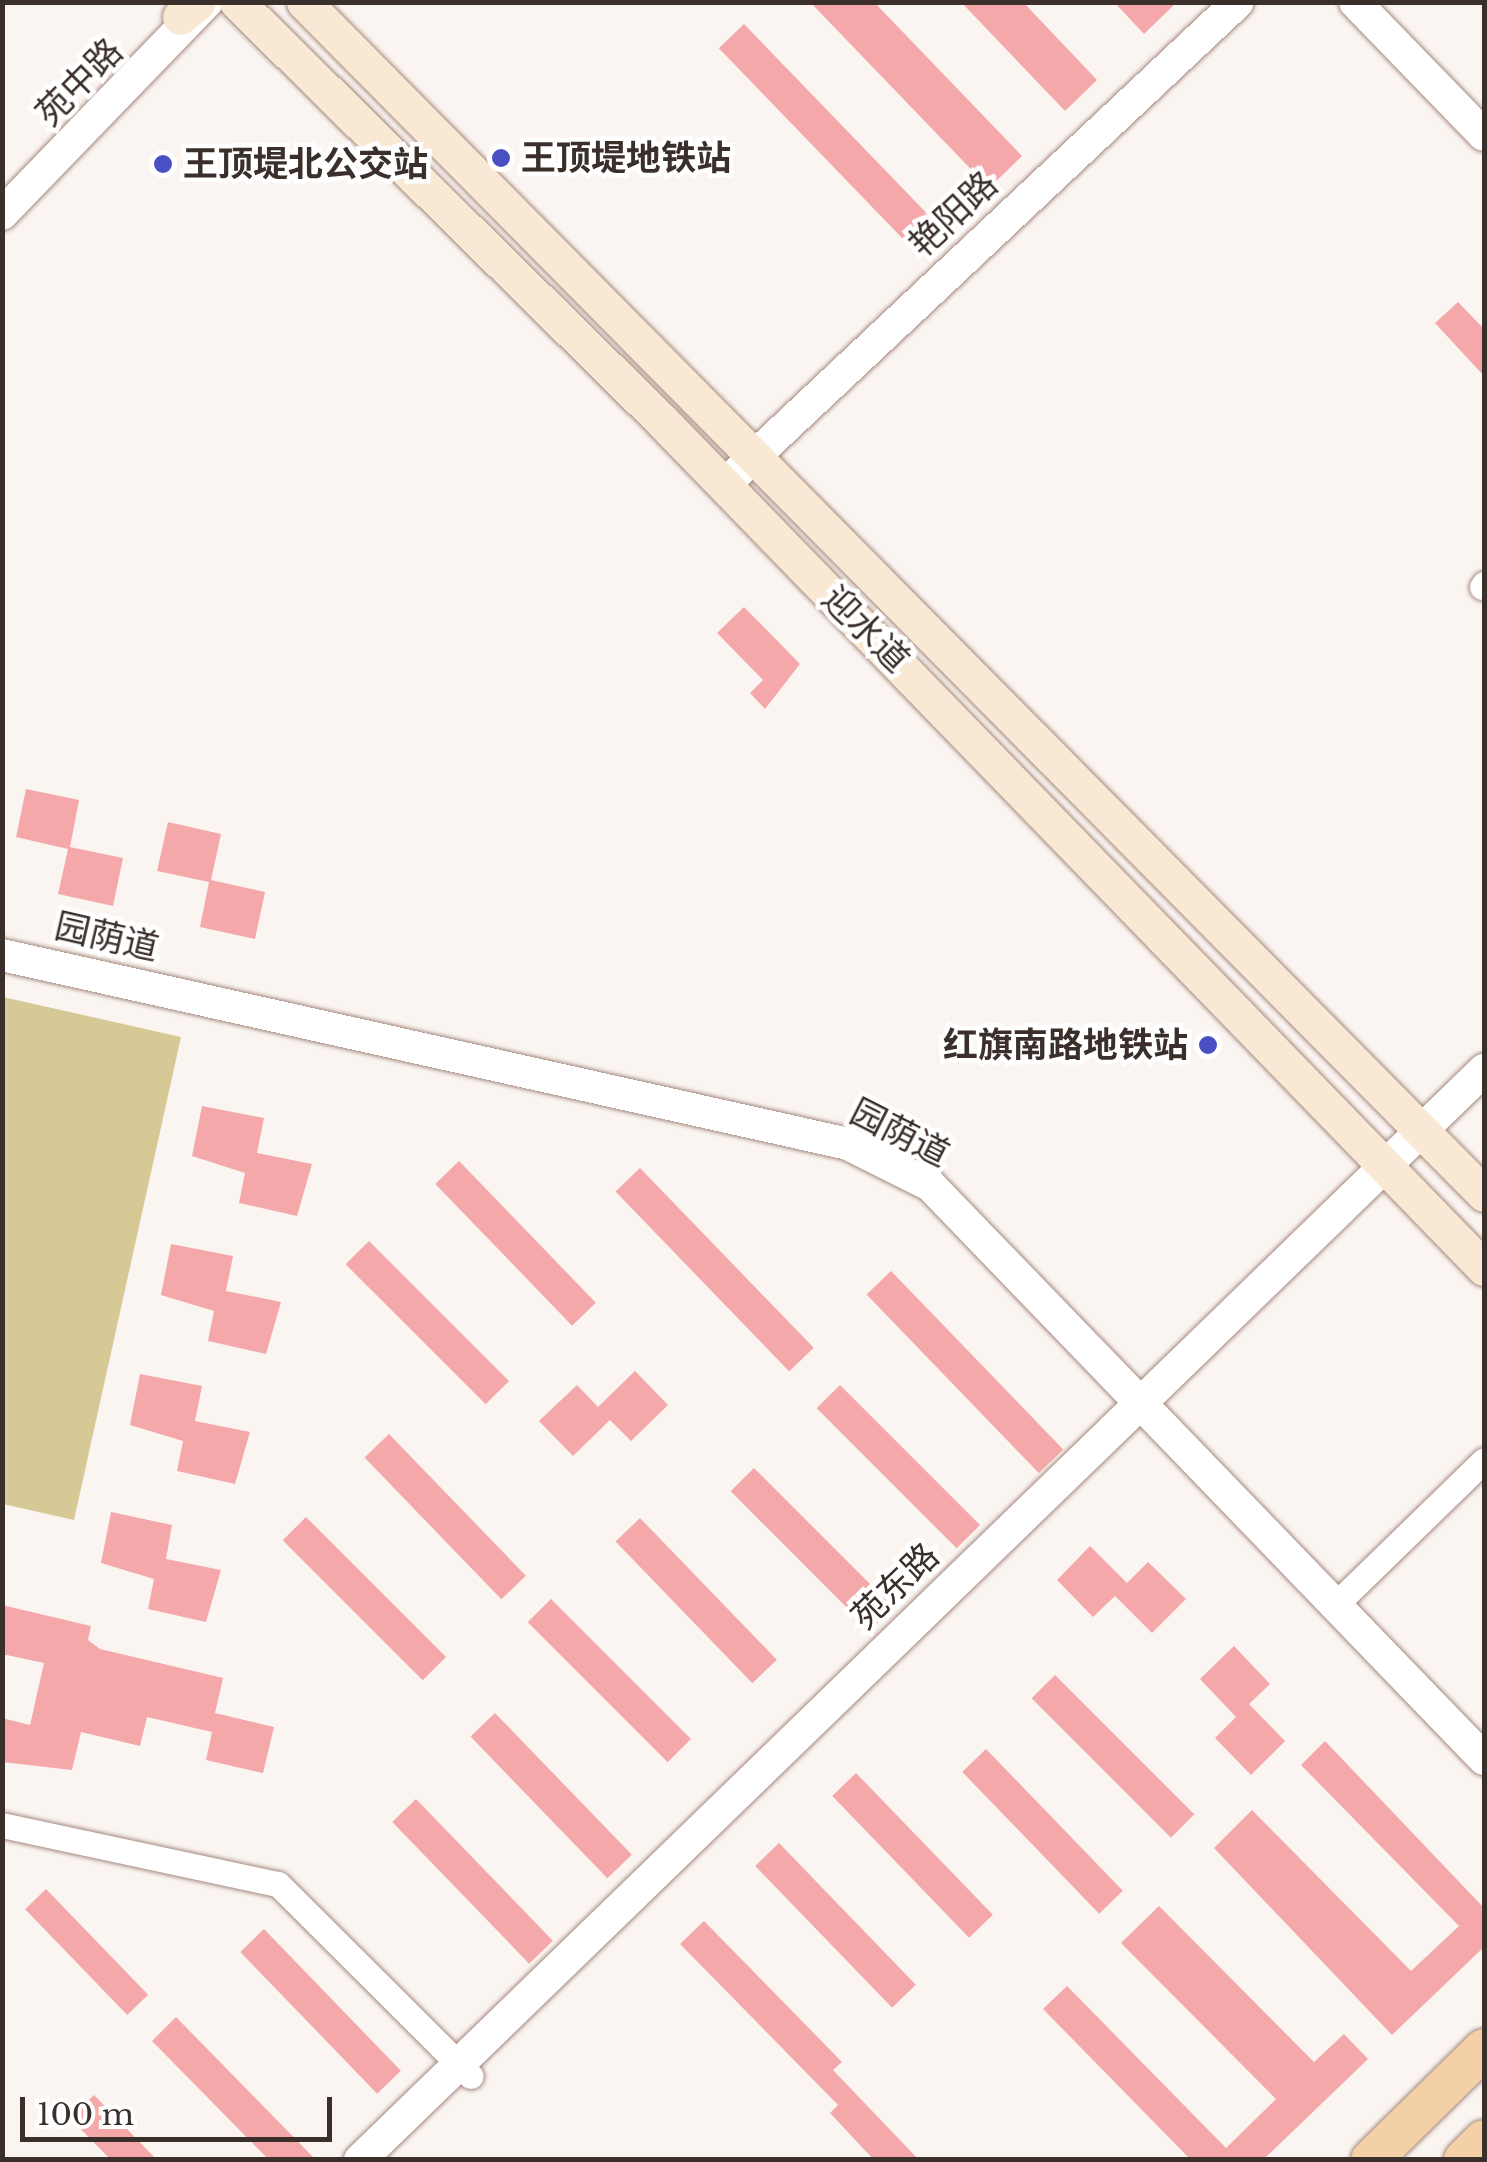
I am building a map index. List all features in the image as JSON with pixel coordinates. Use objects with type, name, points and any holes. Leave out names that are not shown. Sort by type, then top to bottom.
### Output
[{"type":"main road","name":"迎水道","points":[[237,2],[724,485],[1484,1268]]},
{"type":"main road","name":"迎水道","points":[[305,6],[755,454],[1484,1194]]},
{"type":"main road","points":[[1370,2160],[1484,2049]]},
{"type":"main road","points":[[1464,2160],[1484,2140]]},
{"type":"street","name":"艳阳路","points":[[724,485],[1238,2]]},
{"type":"street","points":[[1356,2],[1484,135]]},
{"type":"street","name":"苑中路","points":[[2,193],[194,6]]},
{"type":"street","name":"苑中路","points":[[2,214],[194,6]]},
{"type":"street","name":"园荫道","points":[[2,955],[848,1144],[930,1186],[1484,1759]]},
{"type":"street","name":"苑东路","points":[[360,2160],[465,2070],[1148,1412],[1429,1138],[1484,1070]]},
{"type":"street","name":"苑东路","points":[[1429,1138],[1484,1098]]},
{"type":"street","points":[[1336,1604],[1484,1460]]},
{"type":"street","points":[[2,1825],[278,1884],[465,2070]]},
{"type":"street","name":"苑东路","points":[[385,2160],[465,2070]]},
{"type":"shaded area","points":[[3,997],[181,1037],[74,1520],[3,1504]]},
{"type":"building","points":[[810,2],[874,2],[1022,156],[989,188]]},
{"type":"building","points":[[961,2],[1023,2],[1097,80],[1065,111]]},
{"type":"building","points":[[1114,2],[1177,2],[1144,34]]},
{"type":"building","points":[[744,24],[943,230],[917,254],[719,48]]},
{"type":"building","points":[[1458,302],[1484,329],[1484,376],[1435,323]]},
{"type":"building","points":[[744,607],[800,664],[765,709],[750,693],[763,680],[717,633]]},
{"type":"building","points":[[26,789],[79,800],[70,847],[123,858],[113,906],[58,894],[68,849],[16,837]]},
{"type":"building","points":[[168,822],[221,834],[211,880],[265,892],[255,939],[200,927],[209,882],[157,871]]},
{"type":"building","points":[[202,1106],[264,1118],[257,1153],[312,1164],[297,1216],[239,1203],[245,1173],[192,1156]]},
{"type":"building","points":[[459,1161],[596,1303],[572,1326],[435,1184]]},
{"type":"building","points":[[640,1168],[814,1348],[789,1371],[616,1192]]},
{"type":"building","points":[[369,1241],[509,1381],[486,1404],[346,1264]]},
{"type":"building","points":[[171,1244],[233,1256],[226,1291],[281,1302],[266,1354],[208,1341],[214,1311],[161,1295]]},
{"type":"building","points":[[891,1271],[1063,1449],[1039,1473],[867,1295]]},
{"type":"building","points":[[635,1371],[668,1405],[631,1441],[610,1420],[573,1456],[539,1421],[577,1385],[598,1407]]},
{"type":"building","points":[[140,1374],[202,1386],[195,1421],[250,1432],[235,1484],[177,1471],[183,1441],[130,1425]]},
{"type":"building","points":[[840,1385],[980,1525],[957,1548],[817,1408]]},
{"type":"building","points":[[389,1434],[526,1576],[501,1599],[365,1458]]},
{"type":"building","points":[[754,1468],[893,1607],[870,1631],[731,1491]]},
{"type":"building","points":[[111,1512],[172,1525],[166,1559],[221,1570],[206,1622],[148,1609],[154,1579],[101,1563]]},
{"type":"building","points":[[306,1517],[446,1657],[423,1680],[283,1540]]},
{"type":"building","points":[[640,1518],[777,1660],[752,1683],[616,1542]]},
{"type":"building","points":[[1090,1546],[1127,1583],[1148,1562],[1186,1599],[1152,1633],[1115,1596],[1093,1617],[1057,1580]]},
{"type":"building","points":[[551,1599],[691,1739],[668,1762],[528,1622]]},
{"type":"building","points":[[2,1605],[91,1626],[88,1640],[100,1649],[223,1678],[215,1713],[274,1727],[263,1773],[206,1760],[212,1732],[147,1717],[140,1746],[81,1732],[72,1770],[2,1762],[2,1718],[30,1725],[44,1663],[2,1654]]},
{"type":"building","points":[[1234,1646],[1270,1684],[1249,1704],[1285,1741],[1251,1775],[1215,1738],[1236,1717],[1200,1679]]},
{"type":"building","points":[[1055,1675],[1194,1814],[1171,1838],[1032,1698]]},
{"type":"building","points":[[495,1713],[632,1855],[607,1878],[471,1737]]},
{"type":"building","points":[[1325,1741],[1484,1908],[1484,1947],[1392,2035],[1214,1848],[1252,1810],[1411,1971],[1459,1926],[1301,1765]]},
{"type":"building","points":[[986,1749],[1123,1891],[1099,1914],[962,1772]]},
{"type":"building","points":[[856,1773],[993,1915],[969,1938],[832,1796]]},
{"type":"building","points":[[416,1799],[553,1941],[529,1964],[392,1822]]},
{"type":"building","points":[[779,1843],[916,1985],[892,2008],[755,1866]]},
{"type":"building","points":[[46,1889],[148,1995],[127,2015],[25,1909]]},
{"type":"building","points":[[1159,1906],[1314,2062],[1344,2034],[1368,2059],[1263,2160],[1191,2160],[1043,2009],[1067,1986],[1226,2148],[1276,2099],[1121,1943]]},
{"type":"building","points":[[704,1921],[842,2062],[833,2070],[919,2160],[874,2160],[830,2113],[838,2105],[680,1944]]},
{"type":"building","points":[[264,1929],[401,2071],[377,2094],[240,1952]]},
{"type":"building","points":[[176,2017],[316,2160],[269,2160],[152,2041]]},
{"type":"building","points":[[94,2095],[157,2160],[111,2160],[70,2118]]},
{"type":"place","name":"王顶堤地铁站","points":[[501,158]]},
{"type":"place","name":"王顶堤北公交站","points":[[163,164]]},
{"type":"place","name":"红旗南路地铁站","points":[[1208,1045]]}]
